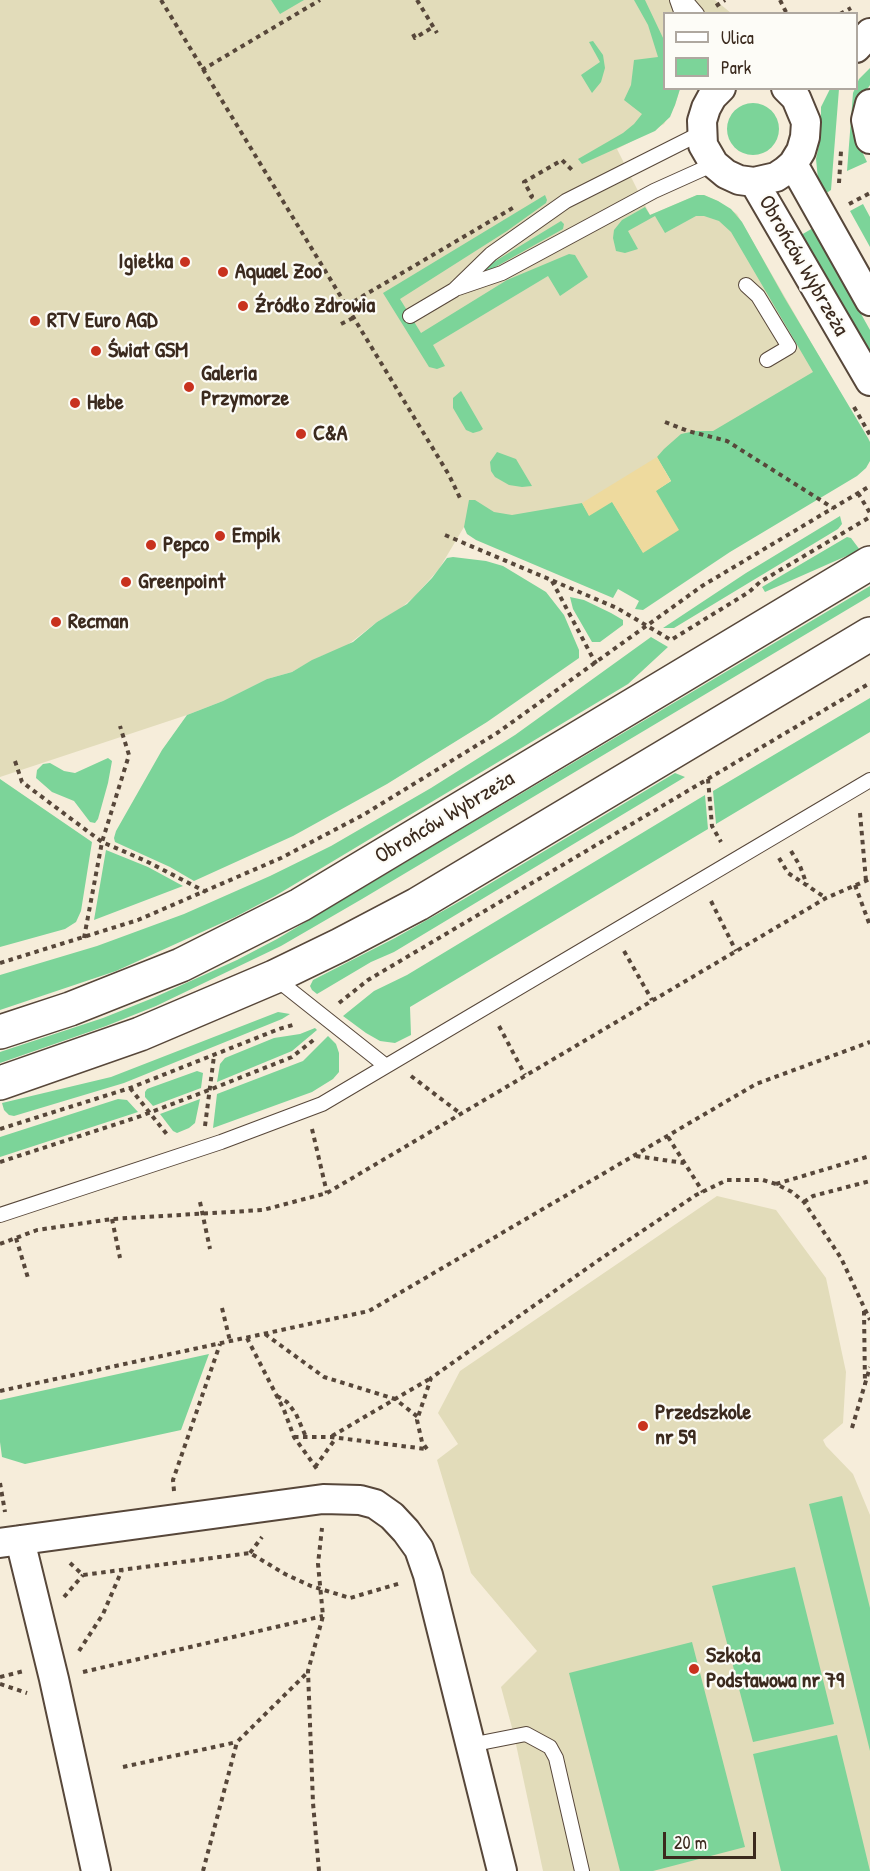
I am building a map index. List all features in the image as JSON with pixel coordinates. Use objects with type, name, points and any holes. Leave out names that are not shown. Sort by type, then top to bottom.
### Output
[{"type":"main road","name":"Obrońców Wybrzeża","points":[[0,1032],[70,1009],[181,965],[300,905],[870,563]]},
{"type":"main road","points":[[0,1083],[140,1034],[274,976],[418,904],[870,634]]},
{"type":"street","points":[[858,46],[870,33]]},
{"type":"street","points":[[714,91],[702,121],[701,133],[708,155],[714,164]]},
{"type":"street","name":"Obrońców Wybrzeża","points":[[714,164],[726,174],[739,180],[754,182],[776,177],[793,164],[801,151],[805,137],[806,122],[802,95]]},
{"type":"street","points":[[870,104],[866,120],[870,139]]},
{"type":"street","name":"Obrońców Wybrzeża","points":[[793,164],[870,301]]},
{"type":"street","name":"Obrońców Wybrzeża","points":[[754,182],[870,381]]},
{"type":"street","points":[[96,1871],[20,1540],[323,1499],[360,1500],[375,1504],[392,1516],[419,1549],[502,1871]]},
{"type":"lane","points":[[685,0],[694,12]]},
{"type":"lane","points":[[454,290],[491,254],[566,201],[701,133]]},
{"type":"lane","points":[[410,316],[454,290],[502,273],[654,191],[714,164]]},
{"type":"lane","points":[[746,285],[758,296],[789,347],[767,360]]},
{"type":"lane","points":[[0,1215],[308,1111],[870,780]]},
{"type":"lane","points":[[274,976],[390,1064]]},
{"type":"lane","points":[[470,1745],[526,1734],[550,1747],[556,1758],[582,1871]]},
{"type":"path","points":[[161,0],[449,475],[460,498]]},
{"type":"path","points":[[202,70],[320,0]]},
{"type":"path","points":[[417,0],[437,33]]},
{"type":"path","points":[[715,7],[725,0]]},
{"type":"path","points":[[413,34],[416,38],[433,27]]},
{"type":"path","points":[[838,189],[842,144]]},
{"type":"path","points":[[346,306],[532,196],[524,182],[562,159]]},
{"type":"path","points":[[860,198],[870,193]]},
{"type":"path","points":[[341,324],[353,318]]},
{"type":"path","points":[[665,422],[688,431],[727,441],[833,508]]},
{"type":"path","points":[[0,963],[138,920],[281,858],[363,815],[497,733],[702,586],[870,486]]},
{"type":"path","points":[[858,493],[870,513]]},
{"type":"path","points":[[445,535],[617,608],[671,640],[749,592],[760,582],[870,518]]},
{"type":"path","points":[[551,581],[596,664]]},
{"type":"path","points":[[0,1129],[130,1088],[279,1029],[326,1016],[350,993],[368,980],[870,683]]},
{"type":"path","points":[[84,938],[102,842],[129,755],[120,726]]},
{"type":"path","points":[[15,761],[22,782],[102,842],[146,861],[206,892]]},
{"type":"path","points":[[708,779],[712,826],[732,861]]},
{"type":"path","points":[[0,1244],[37,1230],[112,1220],[263,1210],[327,1193],[826,898],[868,880],[858,787]]},
{"type":"path","points":[[781,832],[800,866],[807,886]]},
{"type":"path","points":[[768,840],[788,873],[826,898]]},
{"type":"path","points":[[701,880],[736,951]]},
{"type":"path","points":[[855,885],[869,923]]},
{"type":"path","points":[[613,932],[652,1000]]},
{"type":"path","points":[[488,1006],[525,1076]]},
{"type":"path","points":[[0,1162],[149,1112],[300,1053],[321,1034],[326,1016]]},
{"type":"path","points":[[0,1391],[369,1311],[756,1084],[870,1042]]},
{"type":"path","points":[[204,1131],[214,1056]]},
{"type":"path","points":[[390,1064],[461,1114]]},
{"type":"path","points":[[130,1088],[172,1141]]},
{"type":"path","points":[[308,1111],[327,1193]]},
{"type":"path","points":[[668,1137],[703,1192]]},
{"type":"path","points":[[636,1156],[685,1163]]},
{"type":"path","points":[[776,1184],[870,1156]]},
{"type":"path","points":[[315,1467],[334,1437],[431,1378],[696,1195],[727,1180],[763,1180],[792,1192],[804,1202],[841,1258],[870,1320]]},
{"type":"path","points":[[804,1202],[813,1196],[870,1181]]},
{"type":"path","points":[[200,1202],[210,1249]]},
{"type":"path","points":[[112,1220],[120,1258]]},
{"type":"path","points":[[16,1238],[28,1278]]},
{"type":"path","points":[[864,1307],[865,1385]]},
{"type":"path","points":[[222,1308],[230,1341]]},
{"type":"path","points":[[264,1334],[324,1377],[395,1399],[418,1417]]},
{"type":"path","points":[[247,1338],[294,1437],[320,1473]]},
{"type":"path","points":[[177,1518],[173,1480],[220,1343]]},
{"type":"path","points":[[852,1428],[870,1367]]},
{"type":"path","points":[[294,1437],[334,1437],[427,1449],[422,1442],[418,1417],[431,1378]]},
{"type":"path","points":[[276,1395],[287,1402],[296,1414],[306,1437]]},
{"type":"path","points":[[319,1871],[313,1803],[308,1671],[323,1616],[318,1564],[323,1517]]},
{"type":"path","points":[[20,1540],[83,1575],[250,1553],[285,1574],[319,1590],[350,1598],[403,1582]]},
{"type":"path","points":[[50,1675],[103,1614],[122,1570]]},
{"type":"path","points":[[0,1677],[50,1675],[323,1616]]},
{"type":"path","points":[[202,1871],[237,1742],[308,1671]]},
{"type":"path","points":[[0,1684],[29,1694]]},
{"type":"path","points":[[123,1767],[237,1742]]},
{"type":"shaded area","points":[[0,0],[715,0],[730,12],[663,12],[663,90],[680,90],[675,105],[664,124],[617,149],[650,215],[697,195],[704,195],[718,201],[737,214],[827,370],[589,516],[492,530],[464,527],[439,569],[415,596],[345,647],[319,657],[292,672],[267,679],[223,701],[187,715],[0,777]]},
{"type":"shaded area","points":[[717,1196],[776,1210],[826,1278],[846,1372],[843,1423],[823,1440],[853,1474],[870,1515],[870,1871],[543,1871],[514,1735],[501,1687],[537,1651],[471,1573],[437,1460],[458,1444],[438,1413],[460,1371]]},
{"type":"green space","points":[[271,0],[304,0],[280,14]]},
{"type":"green space","points":[[634,0],[645,0],[663,38],[663,90],[680,90],[670,117],[655,131],[582,164],[578,159],[623,133],[642,114],[624,100],[631,85],[634,60],[658,57],[648,25]]},
{"type":"green space","points":[[593,41],[603,55],[605,68],[601,82],[592,93],[581,75],[600,62],[589,42]]},
{"type":"green space","points":[[870,68],[870,85],[864,94],[860,147],[867,162],[847,171],[853,93],[854,90],[858,90],[859,79]]},
{"type":"green space","points":[[830,90],[839,90],[831,190],[825,194],[818,179],[816,159],[821,135],[821,107]]},
{"type":"green space","points":[[753,103],[763,105],[771,111],[777,119],[779,129],[777,139],[771,147],[763,153],[753,155],[743,153],[735,147],[729,139],[727,129],[729,119],[735,111],[743,105]]},
{"type":"green space","points":[[545,195],[546,203],[507,231],[400,299],[421,333],[507,280],[569,254],[575,255],[588,277],[560,296],[548,276],[433,345],[445,366],[437,369],[429,367],[383,293]]},
{"type":"green space","points":[[697,195],[704,195],[718,201],[731,209],[742,222],[868,438],[870,461],[857,476],[730,552],[643,610],[635,609],[639,601],[618,589],[613,598],[476,540],[467,534],[464,527],[469,500],[475,500],[494,512],[512,515],[582,503],[589,515],[612,501],[643,552],[655,491],[671,481],[657,457],[664,449],[681,434],[713,431],[813,372],[731,232],[719,221],[696,216],[665,233],[655,216],[628,231],[638,249],[625,253],[616,251],[614,230],[622,220],[645,207],[650,215]]},
{"type":"green space","points":[[863,204],[870,217],[870,247],[850,211]]},
{"type":"green space","points":[[561,221],[564,224],[563,229],[483,274],[484,268]]},
{"type":"green space","points":[[813,228],[870,330],[870,354],[801,235]]},
{"type":"green space","points":[[461,391],[483,429],[480,431],[473,433],[466,430],[453,408],[453,398]]},
{"type":"green space","points":[[497,452],[516,459],[532,486],[509,485],[495,477],[491,471],[490,462]]},
{"type":"green space","points":[[840,516],[842,524],[838,529],[674,628],[663,628],[746,573]]},
{"type":"green space","points":[[847,537],[851,538],[860,550],[765,592],[762,587]]},
{"type":"green space","points":[[447,558],[486,561],[503,566],[546,592],[564,615],[579,650],[579,658],[487,722],[387,784],[293,836],[194,881],[170,867],[115,842],[116,831],[162,750],[187,715],[223,701],[267,679],[292,672],[312,660],[353,642],[377,622],[407,604],[432,578]]},
{"type":"green space","points":[[870,586],[870,596],[281,946],[156,1006],[0,1063],[0,1052],[103,1018],[153,998],[277,939]]},
{"type":"green space","points":[[570,597],[584,600],[611,613],[623,620],[623,625],[600,642],[592,642],[573,609]]},
{"type":"green space","points":[[651,637],[668,647],[628,684],[275,896],[235,917],[116,971],[0,1010],[0,975],[97,946],[184,914],[331,846],[431,788],[515,735]]},
{"type":"green space","points":[[870,698],[870,732],[716,824],[713,791]]},
{"type":"green space","points":[[108,758],[112,761],[108,783],[95,823],[90,822],[74,801],[52,792],[36,778],[37,770],[43,764],[50,763],[64,771],[75,773]]},
{"type":"green space","points":[[675,773],[685,777],[394,952],[371,962],[317,994],[312,990],[310,986],[313,980],[464,899]]},
{"type":"green space","points":[[0,779],[92,842],[81,911],[76,922],[65,929],[0,947]]},
{"type":"green space","points":[[705,795],[708,829],[410,1007],[411,1035],[395,1043],[380,1041],[343,1016],[374,991],[407,975]]},
{"type":"green space","points":[[106,850],[148,867],[183,886],[94,920]]},
{"type":"green space","points":[[278,1012],[290,1014],[124,1083],[14,1116],[4,1110],[2,1103],[111,1077]]},
{"type":"green space","points":[[315,1028],[317,1030],[292,1051],[217,1082],[220,1064],[225,1058],[274,1038],[300,1034]]},
{"type":"green space","points":[[328,1036],[336,1044],[339,1053],[339,1072],[333,1079],[312,1092],[213,1128],[217,1094],[303,1061]]},
{"type":"green space","points":[[197,1071],[203,1073],[201,1088],[153,1106],[145,1097],[147,1089]]},
{"type":"green space","points":[[118,1099],[127,1100],[138,1112],[0,1157],[0,1137]]},
{"type":"green space","points":[[200,1099],[195,1123],[177,1133],[160,1114]]},
{"type":"green space","points":[[209,1354],[181,1430],[25,1464],[2,1457],[0,1400]]},
{"type":"green space","points":[[842,1496],[870,1608],[870,1751],[809,1504]]},
{"type":"green space","points":[[795,1567],[834,1724],[753,1742],[712,1586]]},
{"type":"green space","points":[[692,1642],[745,1847],[653,1871],[620,1871],[569,1673]]},
{"type":"green space","points":[[837,1735],[870,1871],[781,1871],[753,1754]]},
{"type":"sand","points":[[657,457],[671,481],[656,491],[679,530],[643,553],[612,502],[589,516],[582,503]]},
{"type":"place","name":"Igiełka","points":[[185,262]]},
{"type":"place","name":"Aquael Zoo","points":[[223,272]]},
{"type":"place","name":"Źródło Zdrowia","points":[[243,306]]},
{"type":"place","name":"RTV Euro AGD","points":[[35,321]]},
{"type":"place","name":"Świat GSM","points":[[96,351]]},
{"type":"place","name":"Galeria Przymorze","points":[[189,387]]},
{"type":"place","name":"Hebe","points":[[75,403]]},
{"type":"place","name":"C&A","points":[[301,434]]},
{"type":"place","name":"Empik","points":[[220,536]]},
{"type":"place","name":"Pepco","points":[[151,545]]},
{"type":"place","name":"Greenpoint","points":[[126,582]]},
{"type":"place","name":"Recman","points":[[56,622]]},
{"type":"place","name":"Przedszkole nr 59","points":[[643,1426]]},
{"type":"place","name":"Szkoła Podstawowa nr 79","points":[[694,1669]]}]
